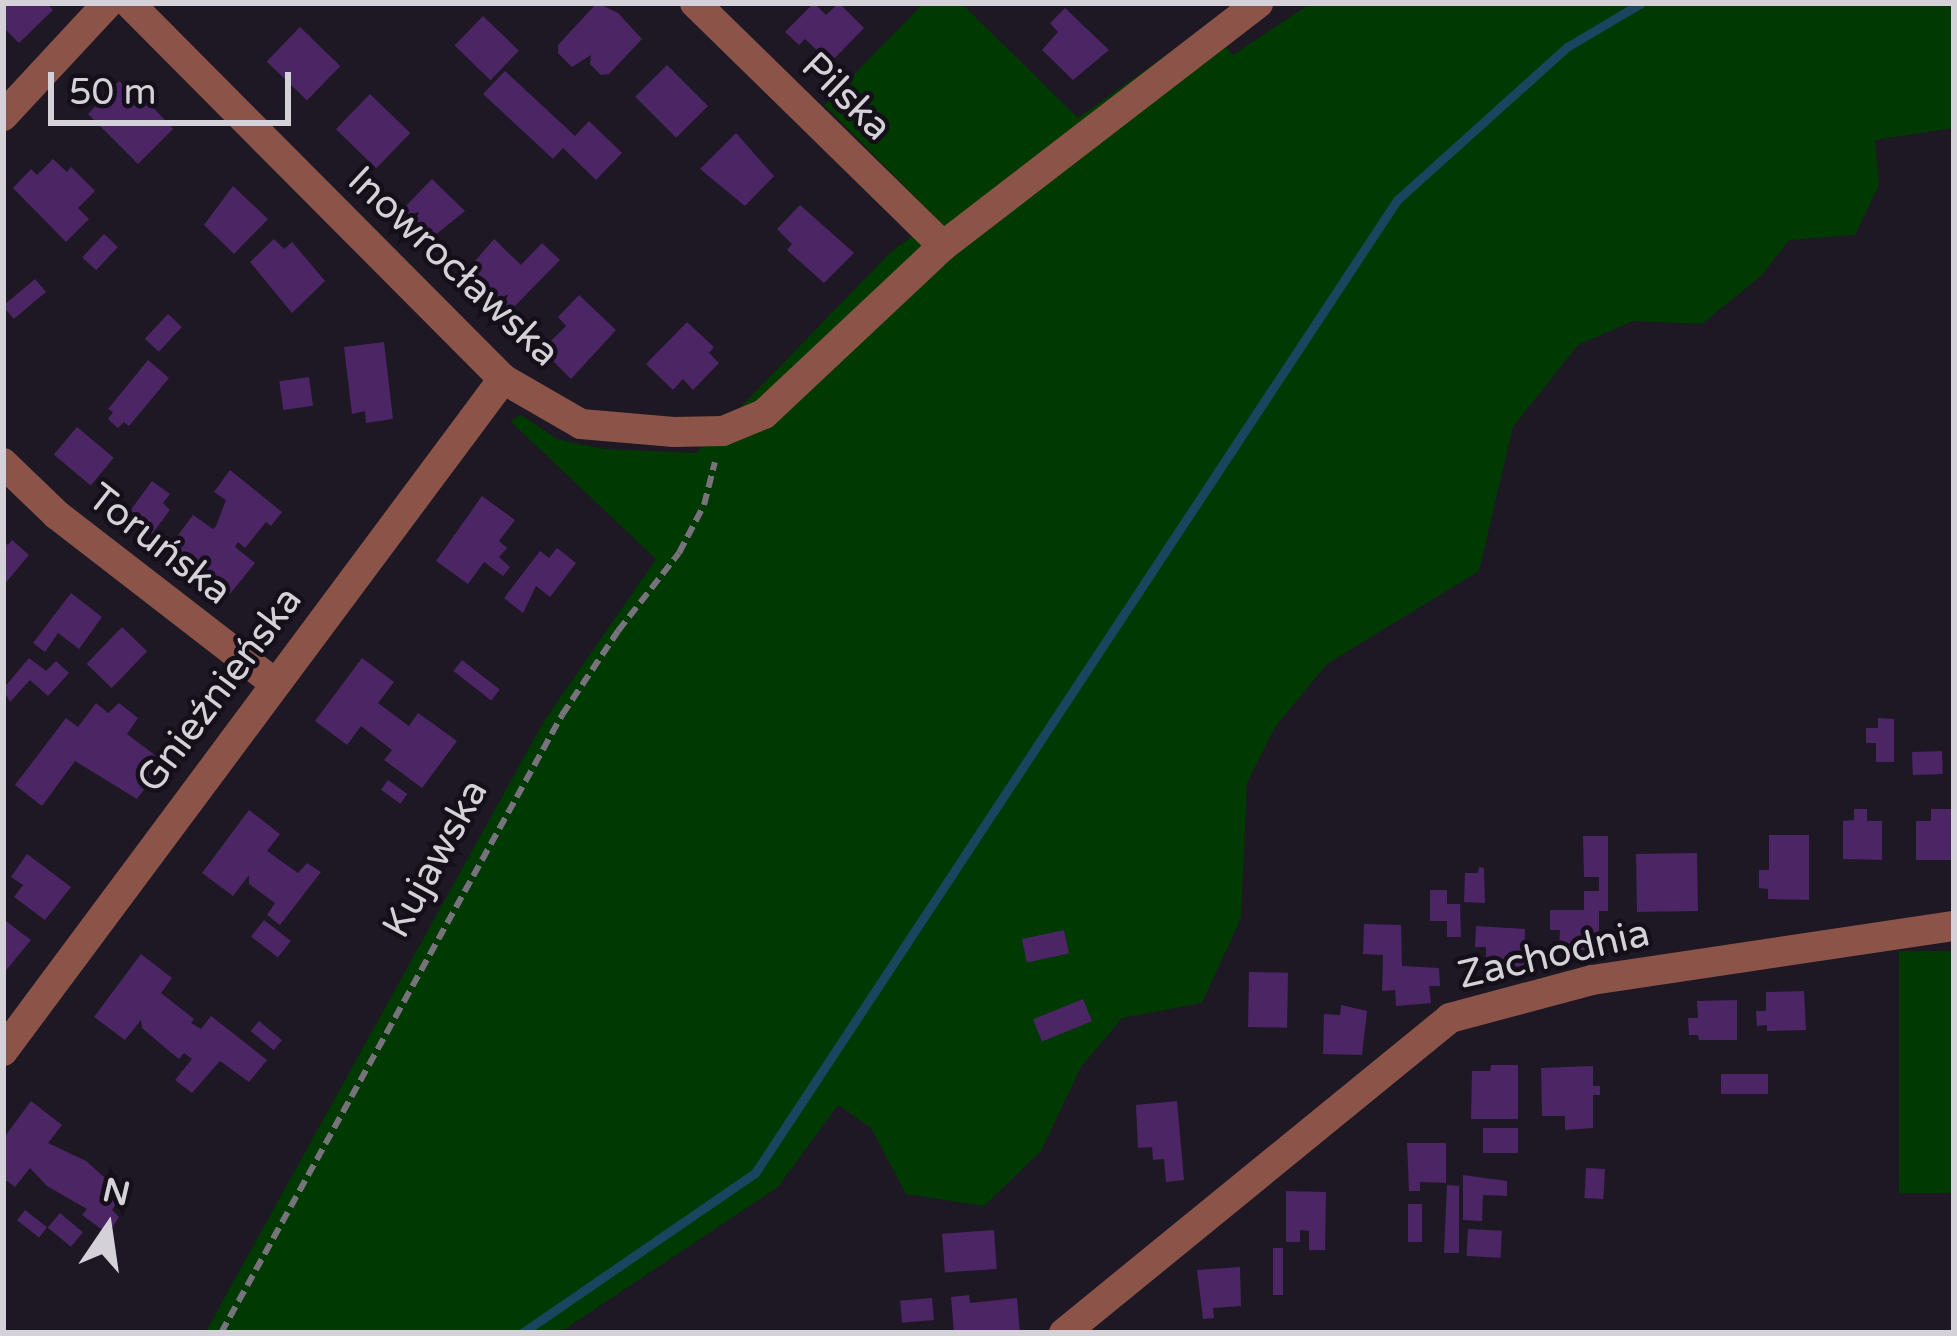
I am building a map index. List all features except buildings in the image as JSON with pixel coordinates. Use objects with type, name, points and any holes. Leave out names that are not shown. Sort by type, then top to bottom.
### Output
[{"type":"street","points":[[3,116],[108,3]]},
{"type":"street","name":"Inowrocławska","points":[[129,3],[503,380],[581,424],[723,431]]},
{"type":"street","name":"Pilska","points":[[695,3],[943,246]]},
{"type":"street","points":[[723,431],[764,414],[943,246],[1258,3]]},
{"type":"street","name":"Gnieźnieńska","points":[[3,1051],[503,380]]},
{"type":"street","name":"Toruńska","points":[[3,463],[57,515],[274,682]]},
{"type":"street","name":"Zachodnia","points":[[1064,1333],[1450,1018],[1592,980],[1954,926]]},
{"type":"path","name":"Kujawska","points":[[221,1333],[562,715],[618,631],[680,553],[704,505],[723,431]]},
{"type":"green space","points":[[924,3],[961,3],[1078,118],[1207,26],[1233,55],[1311,3],[1954,3],[1954,128],[1875,140],[1879,185],[1855,235],[1789,240],[1762,275],[1702,324],[1633,321],[1578,345],[1513,427],[1479,571],[1327,664],[1275,727],[1247,783],[1241,918],[1202,1003],[1122,1018],[1081,1067],[1041,1151],[984,1206],[906,1194],[871,1128],[838,1105],[778,1187],[559,1333],[205,1333],[544,721],[656,559],[510,421],[521,415],[557,439],[604,449],[696,453],[893,250],[937,219],[824,105]]},
{"type":"green space","points":[[1899,951],[1954,951],[1954,1193],[1899,1193]]},
{"type":"waterway","points":[[522,1333],[755,1173],[1397,200],[1567,47],[1641,3]]}]
